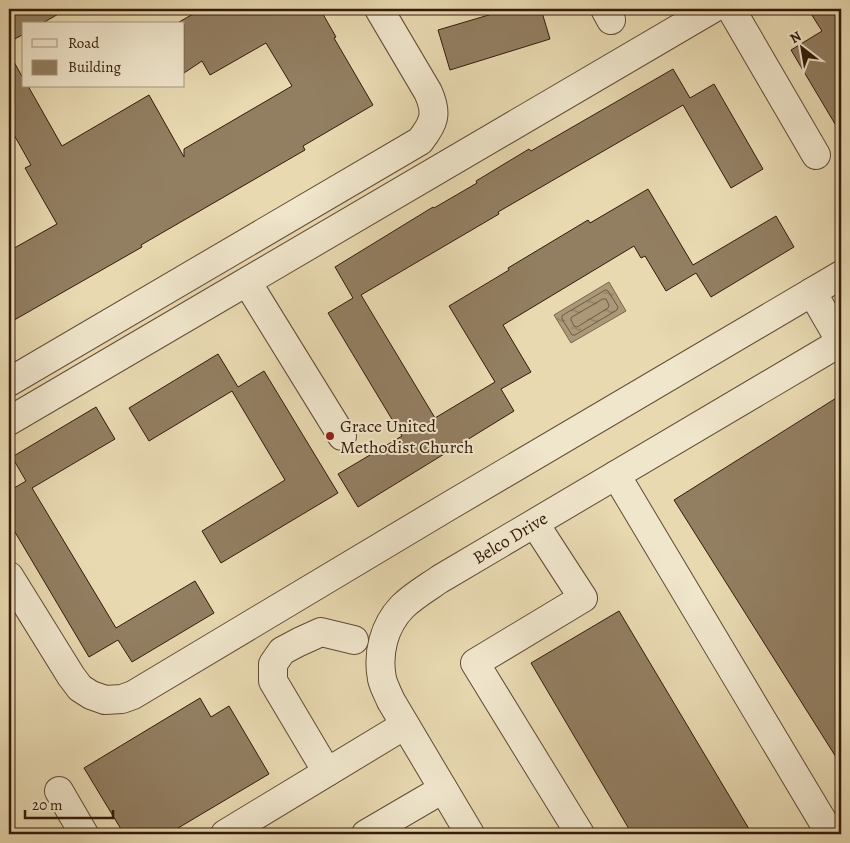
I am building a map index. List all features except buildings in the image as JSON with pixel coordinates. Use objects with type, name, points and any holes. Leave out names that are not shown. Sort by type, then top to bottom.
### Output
[{"type":"street","points":[[9,382],[420,141],[434,117],[433,102],[379,9]]},
{"type":"street","points":[[9,422],[712,9]]},
{"type":"street","points":[[731,9],[816,155]]},
{"type":"street","points":[[9,576],[70,676],[80,688],[90,695],[105,700],[122,699],[133,695],[841,275]]},
{"type":"street","points":[[247,282],[342,436]]},
{"type":"street","points":[[812,292],[841,342]]},
{"type":"street","name":"Belco Drive","points":[[470,834],[391,701],[382,681],[380,661],[382,642],[388,625],[402,607],[440,579],[841,342]]},
{"type":"street","points":[[616,475],[824,825],[839,834]]},
{"type":"street","points":[[535,524],[583,598],[475,663],[580,834]]},
{"type":"street","points":[[327,772],[273,681],[273,664],[282,651],[322,632],[354,640]]},
{"type":"street","points":[[225,834],[405,725]]},
{"type":"street","points":[[366,834],[443,789]]},
{"type":"street","points":[[59,791],[84,834]]},
{"type":"water","points":[[609,282],[626,311],[571,343],[554,315]]},
{"type":"place","name":"Grace United Methodist Church","points":[[330,436]]}]
